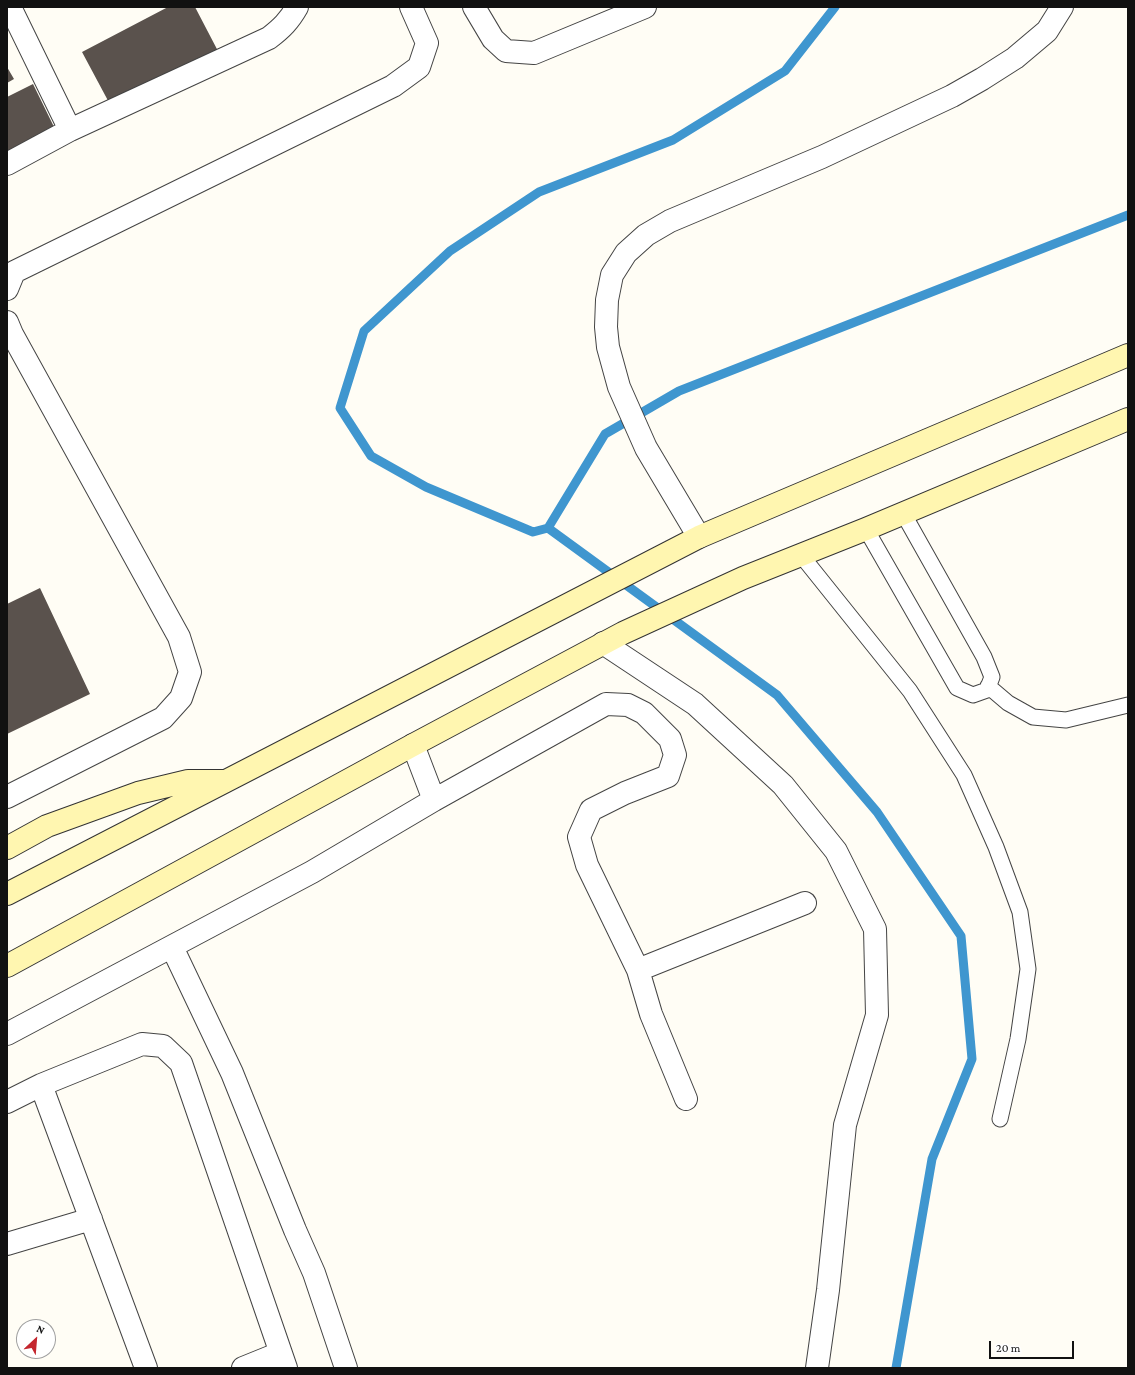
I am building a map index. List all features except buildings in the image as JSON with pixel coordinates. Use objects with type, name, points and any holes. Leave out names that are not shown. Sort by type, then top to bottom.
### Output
[{"type":"street","points":[[10,7],[70,130]]},
{"type":"street","points":[[7,164],[70,130],[269,38],[282,28],[297,7]]},
{"type":"street","points":[[474,7],[493,38],[506,51],[534,53],[645,7]]},
{"type":"street","points":[[699,538],[646,448],[618,387],[608,347],[606,327],[607,300],[612,275],[626,253],[646,235],[670,221],[822,157],[952,96],[1015,58],[1047,31],[1062,7]]},
{"type":"street","points":[[7,289],[14,272],[394,86],[419,67],[427,43],[417,9]]},
{"type":"street","points":[[7,322],[12,334],[179,637],[190,672],[181,698],[163,718],[7,797]]},
{"type":"street","points":[[7,894],[699,538],[1128,355]]},
{"type":"street","points":[[7,966],[413,745],[623,633],[742,578],[866,529],[1128,419]]},
{"type":"street","points":[[603,643],[695,704],[783,785],[836,851],[875,929],[877,1015],[845,1125],[828,1290],[817,1368]]},
{"type":"street","points":[[7,1034],[312,872],[434,800],[606,704],[628,705],[644,714],[670,739],[675,755],[668,776],[625,793],[591,810],[579,836],[587,865],[638,970],[651,1014],[686,1099]]},
{"type":"street","points":[[413,745],[434,800]]},
{"type":"street","points":[[7,848],[47,826],[138,793],[188,781],[227,780]]},
{"type":"street","points":[[638,970],[805,903]]},
{"type":"street","points":[[172,947],[232,1073],[295,1230],[314,1273],[346,1368]]},
{"type":"street","points":[[7,1102],[41,1085],[142,1044],[163,1046],[181,1063],[283,1361],[243,1368]]},
{"type":"street","points":[[41,1085],[146,1368]]},
{"type":"street","points":[[7,1244],[91,1219]]},
{"type":"lane","points":[[866,529],[957,688],[973,695],[987,690],[992,677],[984,657],[903,513]]},
{"type":"lane","points":[[801,555],[910,691],[964,775],[996,847],[1020,912],[1028,969],[1018,1039],[1000,1118]]},
{"type":"lane","points":[[988,686],[1008,703],[1033,717],[1066,720],[1128,705]]},
{"type":"waterway","points":[[835,7],[785,71],[673,140],[539,192],[450,251],[364,331],[340,408],[371,456],[426,487],[533,532],[548,528],[777,695],[877,812],[961,936],[972,1059],[932,1159],[896,1368]]},
{"type":"waterway","points":[[548,528],[605,434],[679,391],[1128,215]]}]
